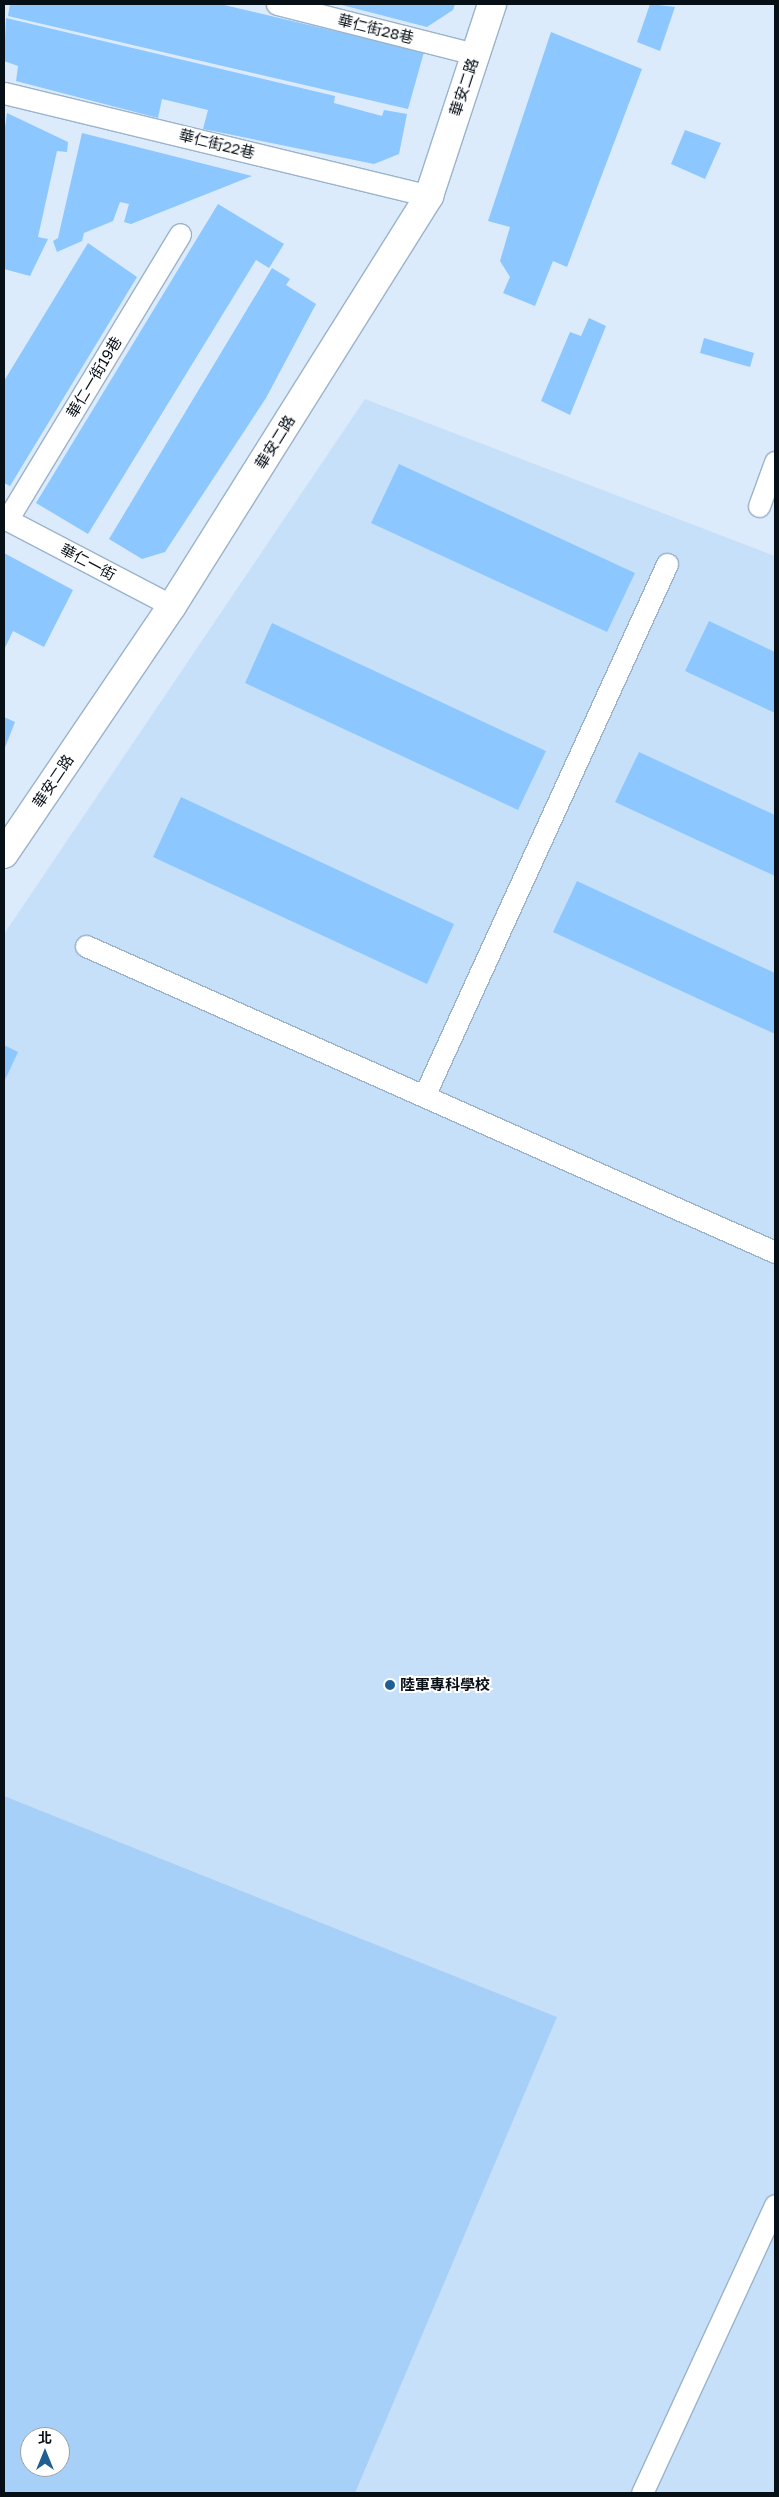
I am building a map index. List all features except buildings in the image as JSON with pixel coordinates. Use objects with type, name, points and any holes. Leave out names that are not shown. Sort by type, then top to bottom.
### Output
[{"type":"street","name":"華安二路","points":[[4,854],[172,606],[429,196],[474,54],[492,4]]},
{"type":"lane","name":"華仁街28巷","points":[[277,4],[474,54]]},
{"type":"lane","name":"華仁街22巷","points":[[4,93],[429,196]]},
{"type":"lane","name":"華仁一街19巷","points":[[5,519],[180,234]]},
{"type":"lane","points":[[759,506],[775,462]]},
{"type":"lane","name":"華仁一街","points":[[5,519],[172,606]]},
{"type":"lane","points":[[424,1096],[668,564]]},
{"type":"lane","points":[[86,946],[775,1252]]},
{"type":"lane","points":[[642,2493],[775,2204]]},
{"type":"shaded area","name":"陸軍專科學校","points":[[365,399],[775,556],[775,2493],[4,2493],[4,934]]},
{"type":"shaded area","points":[[4,1796],[557,2017],[355,2493],[4,2493]]},
{"type":"place","name":"陸軍專科學校","points":[[390,1685]]}]
